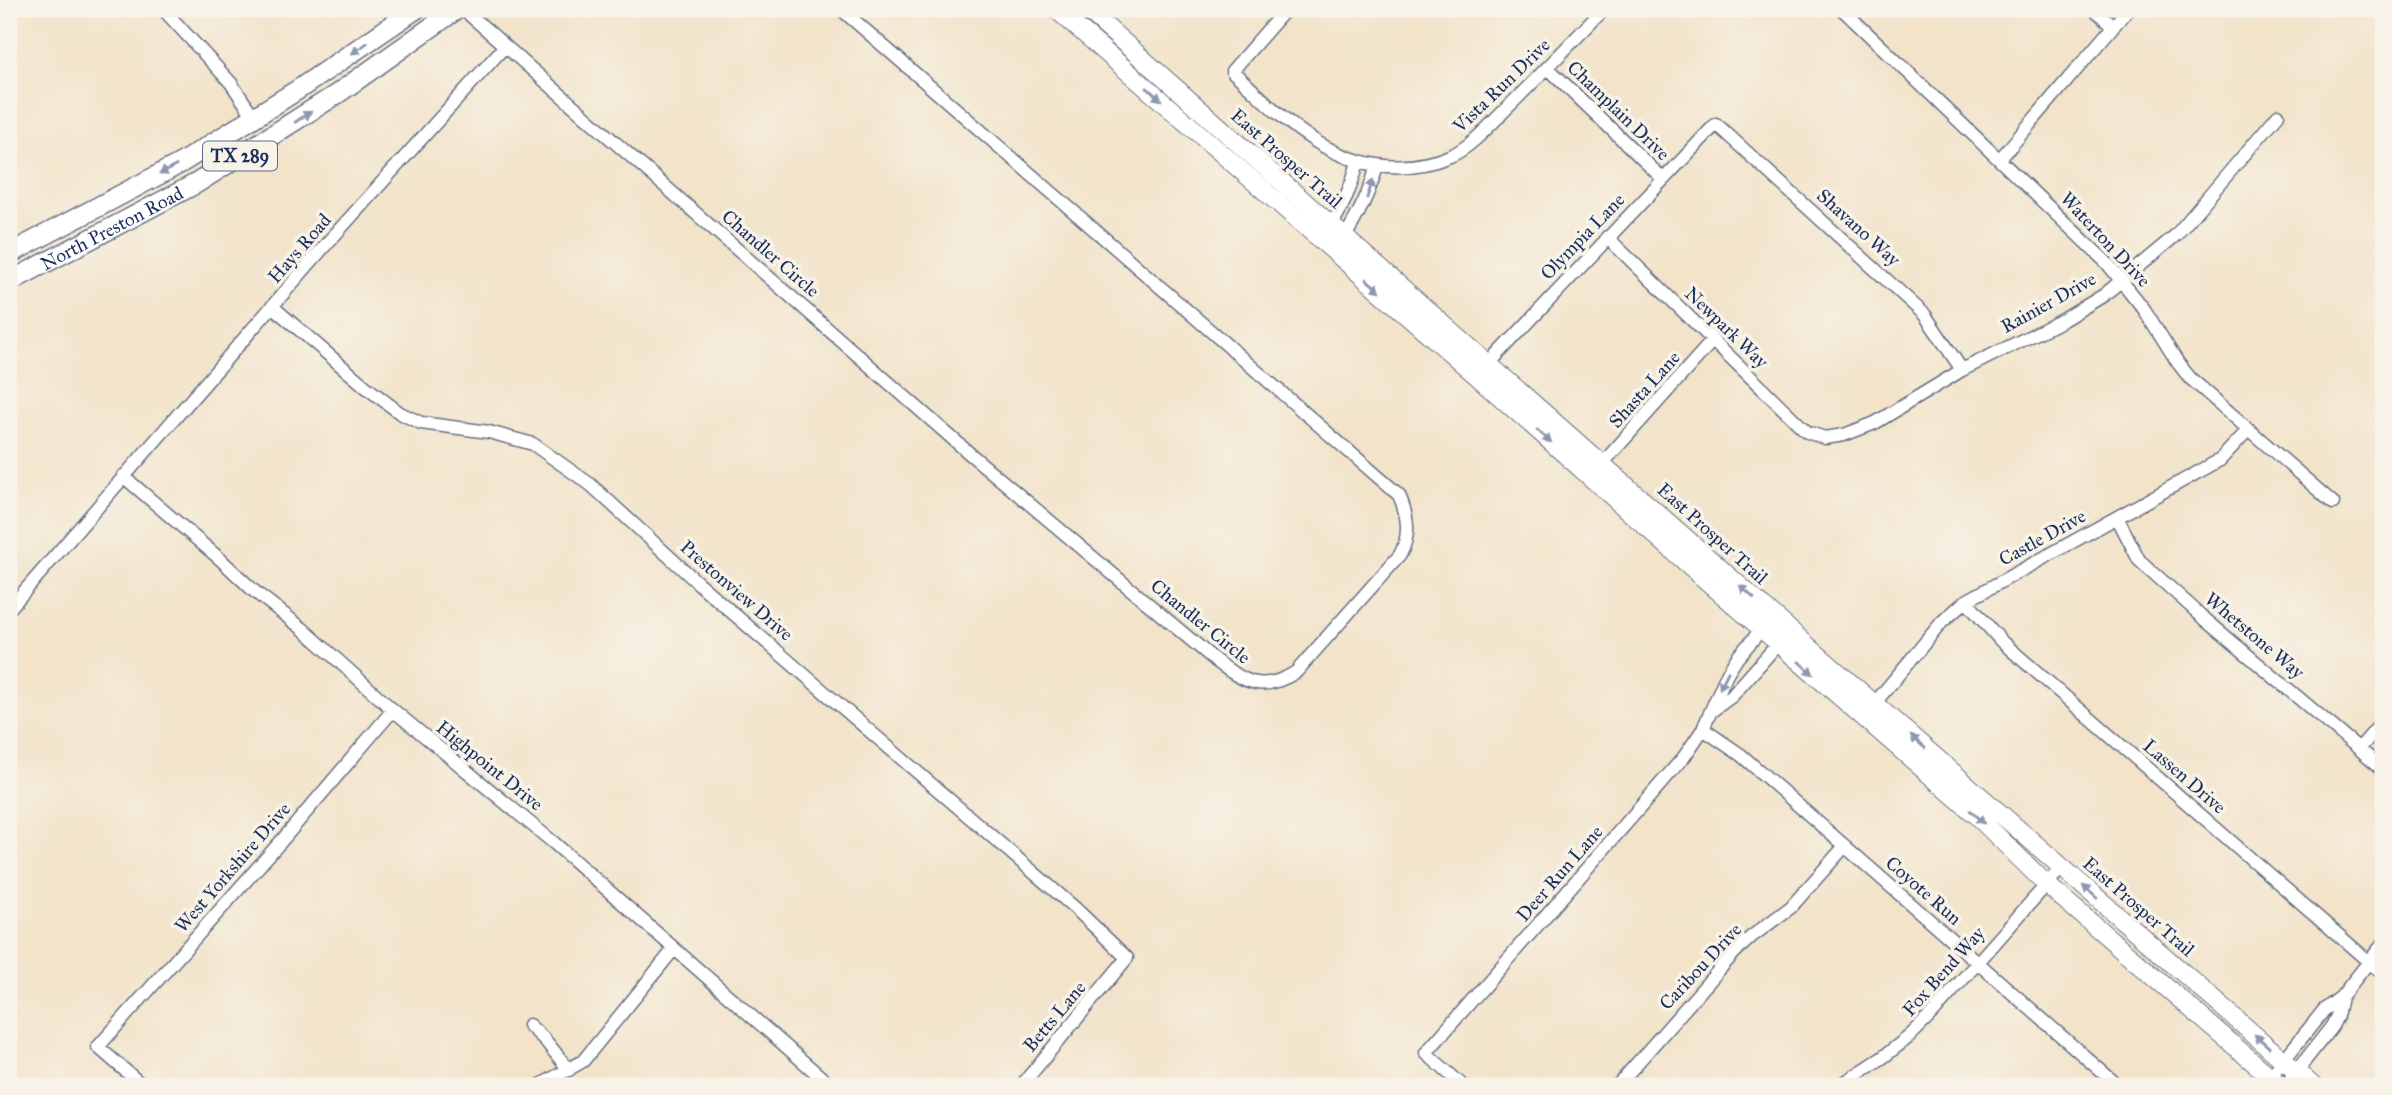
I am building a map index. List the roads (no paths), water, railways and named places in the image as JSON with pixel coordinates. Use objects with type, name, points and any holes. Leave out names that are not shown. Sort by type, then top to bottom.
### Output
[{"type":"main road","name":"North Preston Road","points":[[9,254],[181,163],[416,9]]},
{"type":"main road","name":"North Preston Road","points":[[9,282],[197,183],[348,87],[457,9]]},
{"type":"main road","name":"East Prosper Trail","points":[[1056,9],[1334,239],[1768,623],[1790,630],[2313,1086]]},
{"type":"main road","name":"East Prosper Trail","points":[[1086,9],[1334,239]]},
{"type":"main road","name":"East Prosper Trail","points":[[1483,369],[1603,463],[1768,623],[1778,644],[1976,816],[2046,884],[2278,1083]]},
{"type":"street","points":[[163,9],[231,83],[254,117]]},
{"type":"street","name":"Chandler Circle","points":[[463,9],[969,453],[1216,661],[1236,676],[1261,684],[1269,685],[1296,672],[1400,555],[1408,536],[1407,518],[1399,495],[841,9]]},
{"type":"street","name":"Vista Run Drive","points":[[1286,9],[1232,71],[1308,137],[1358,162],[1377,166],[1417,166],[1452,156],[1487,129],[1604,9]]},
{"type":"street","name":"Waterton Drive","points":[[1842,9],[2122,280],[2178,363],[2196,383],[2333,503]]},
{"type":"street","points":[[2094,9],[2113,26]]},
{"type":"street","points":[[2000,159],[2128,9]]},
{"type":"street","name":"Hays Road","points":[[9,609],[123,476],[505,46]]},
{"type":"street","name":"Champlain Drive","points":[[1548,68],[1663,179]]},
{"type":"street","name":"Rainier Drive","points":[[1825,438],[1844,435],[1875,423],[1962,370],[2063,320],[2122,280],[2176,235],[2278,114]]},
{"type":"street","name":"Olympia Lane","points":[[1483,369],[1716,124]]},
{"type":"street","name":"Shavano Way","points":[[1716,124],[1925,315],[1962,370]]},
{"type":"street","points":[[1334,239],[1358,162]]},
{"type":"street","points":[[1334,239],[1370,191],[1377,166]]},
{"type":"street","name":"Newpark Way","points":[[1607,237],[1807,432],[1825,438]]},
{"type":"street","name":"Prestonview Drive","points":[[273,307],[400,413],[421,423],[489,432],[533,444],[591,485],[698,583],[1076,909],[1127,958],[1117,971]]},
{"type":"street","name":"Shasta Lane","points":[[1603,463],[1713,340]]},
{"type":"street","name":"Castle Drive","points":[[1874,704],[1942,622],[1966,601],[2220,460],[2249,429]]},
{"type":"street","name":"Highpoint Drive","points":[[123,476],[254,591],[303,629],[393,710],[554,843],[831,1086]]},
{"type":"street","name":"Whetstone Way","points":[[2117,517],[2139,560],[2383,769]]},
{"type":"street","name":"Lassen Drive","points":[[1966,601],[2001,641],[2383,974]]},
{"type":"street","name":"Deer Run Lane","points":[[1463,1086],[1426,1054],[1659,789],[1703,729],[1727,674],[1768,623]]},
{"type":"street","name":"Deer Run Lane","points":[[1713,710],[1732,696],[1790,630]]},
{"type":"street","name":"West Yorkshire Drive","points":[[143,1086],[98,1047],[284,838],[393,710]]},
{"type":"street","points":[[2359,749],[2383,722]]},
{"type":"street","name":"Coyote Run","points":[[1703,729],[1741,755],[2114,1085]]},
{"type":"street","name":"Caribou Drive","points":[[1617,1086],[1733,954],[1791,907],[1845,846]]},
{"type":"street","name":"Fox Bend Way","points":[[1839,1086],[1910,1035],[2062,867]]},
{"type":"street","points":[[2278,1083],[2290,1066],[2332,1026],[2341,997],[2383,944]]},
{"type":"street","points":[[539,1086],[583,1061],[674,949]]},
{"type":"street","name":"Betts Lane","points":[[1021,1086],[1117,971]]},
{"type":"street","points":[[529,1025],[569,1070]]}]
